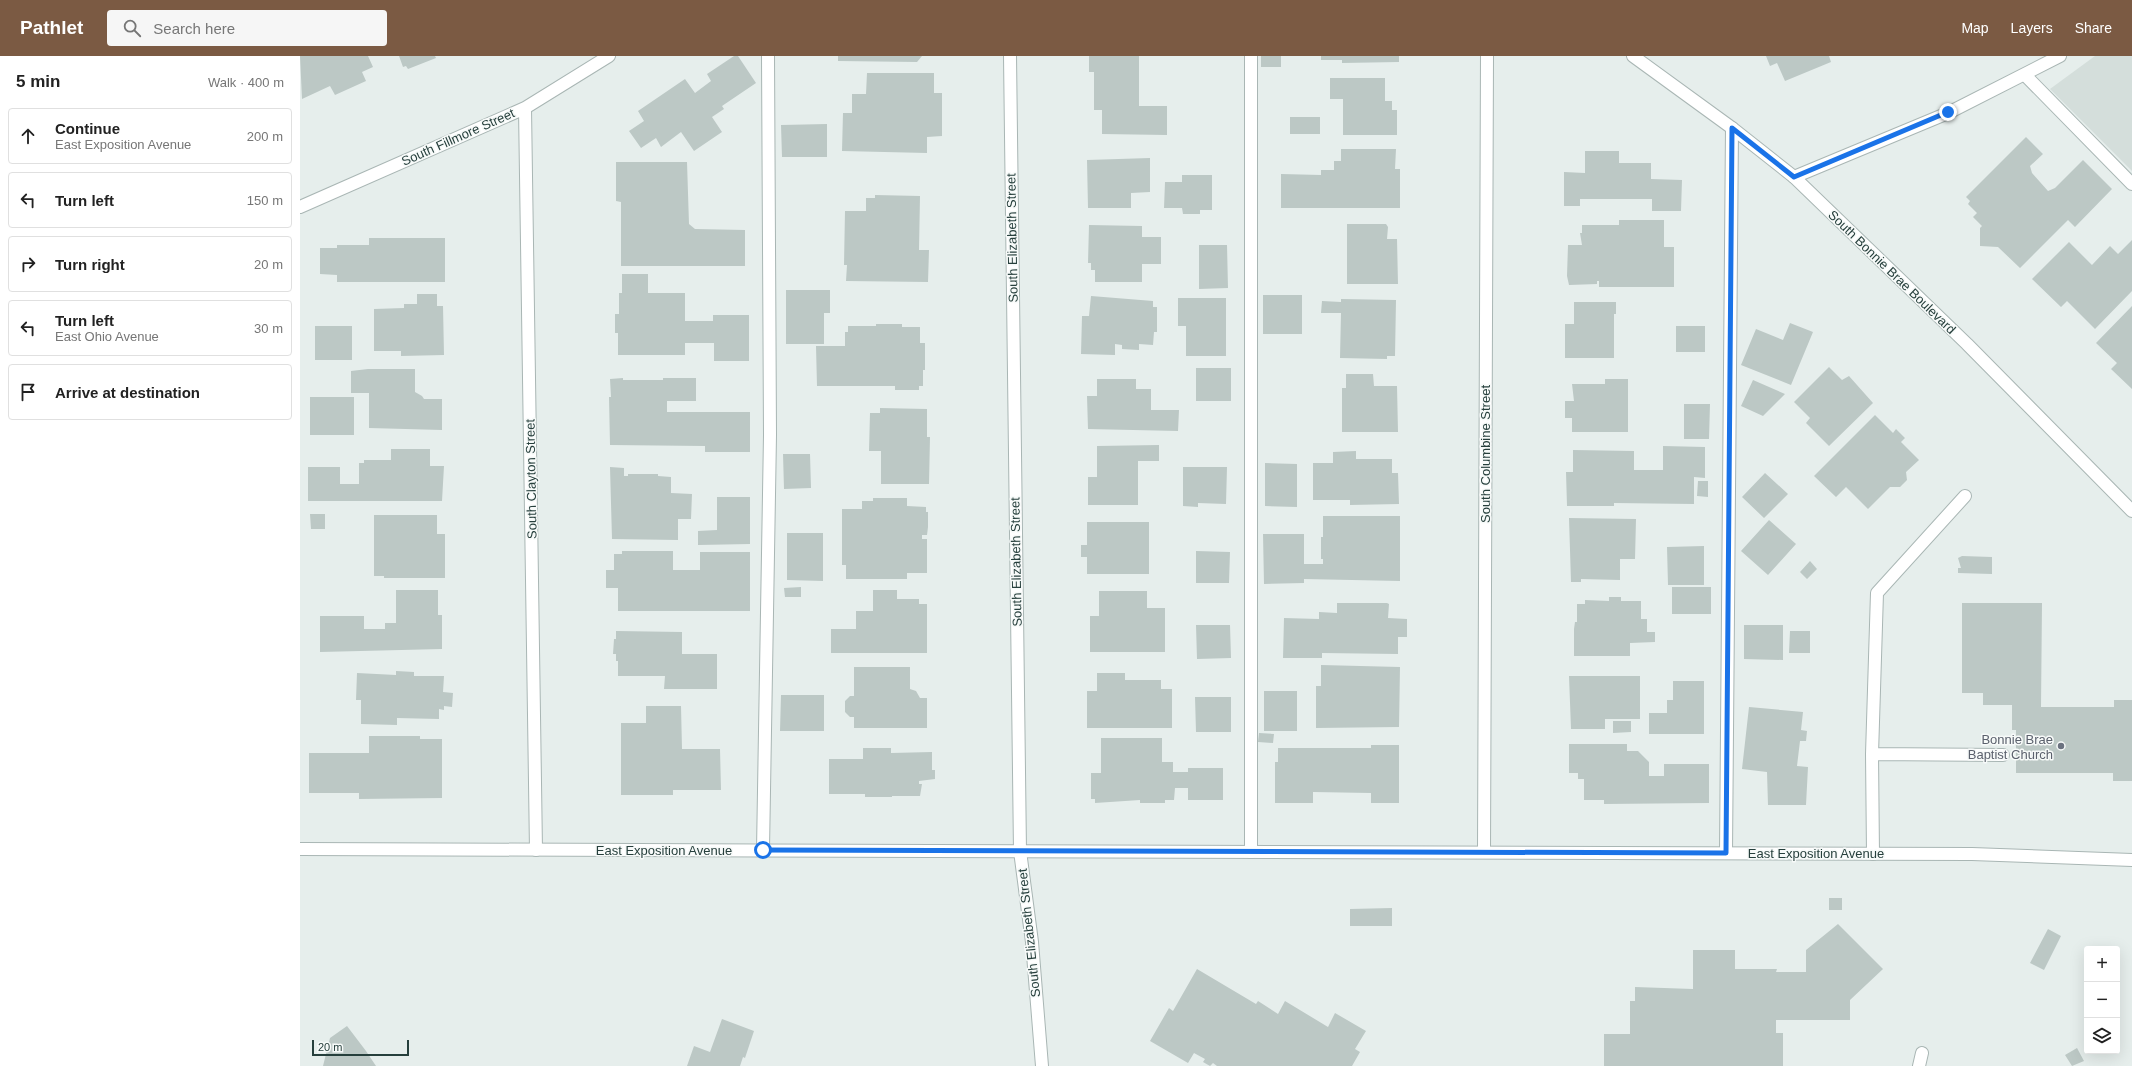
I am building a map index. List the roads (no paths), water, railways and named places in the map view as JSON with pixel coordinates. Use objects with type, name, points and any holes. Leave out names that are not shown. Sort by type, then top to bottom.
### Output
[{"type":"street","name":"South Fillmore Street","points":[[300,207],[525,108],[609,56]]},
{"type":"street","points":[[763,850],[770,435],[768,56]]},
{"type":"street","name":"South Elizabeth Street","points":[[1010,56],[1020,851],[1032,942],[1042,1066]]},
{"type":"street","points":[[1250,852],[1251,56]]},
{"type":"street","name":"South Columbine Street","points":[[1484,852],[1487,56]]},
{"type":"street","name":"South Bonnie Brae Boulevard","points":[[1632,56],[1732,128],[1794,177],[1967,344],[2132,511]]},
{"type":"street","points":[[1794,177],[1948,112],[2060,56]]},
{"type":"street","points":[[2024,75],[2132,184]]},
{"type":"street","name":"South Clayton Street","points":[[525,108],[536,850]]},
{"type":"street","points":[[1726,853],[1732,128]]},
{"type":"street","points":[[1873,854],[1872,754],[1877,593],[1965,496]]},
{"type":"street","points":[[1872,754],[2003,754]]},
{"type":"street","name":"East Exposition Avenue","points":[[300,849],[1972,854],[2132,860]]},
{"type":"street","points":[[1919,1066],[1922,1053]]},
{"type":"place","name":"Bonnie Brae Baptist Church","points":[[2061,746]]}]
